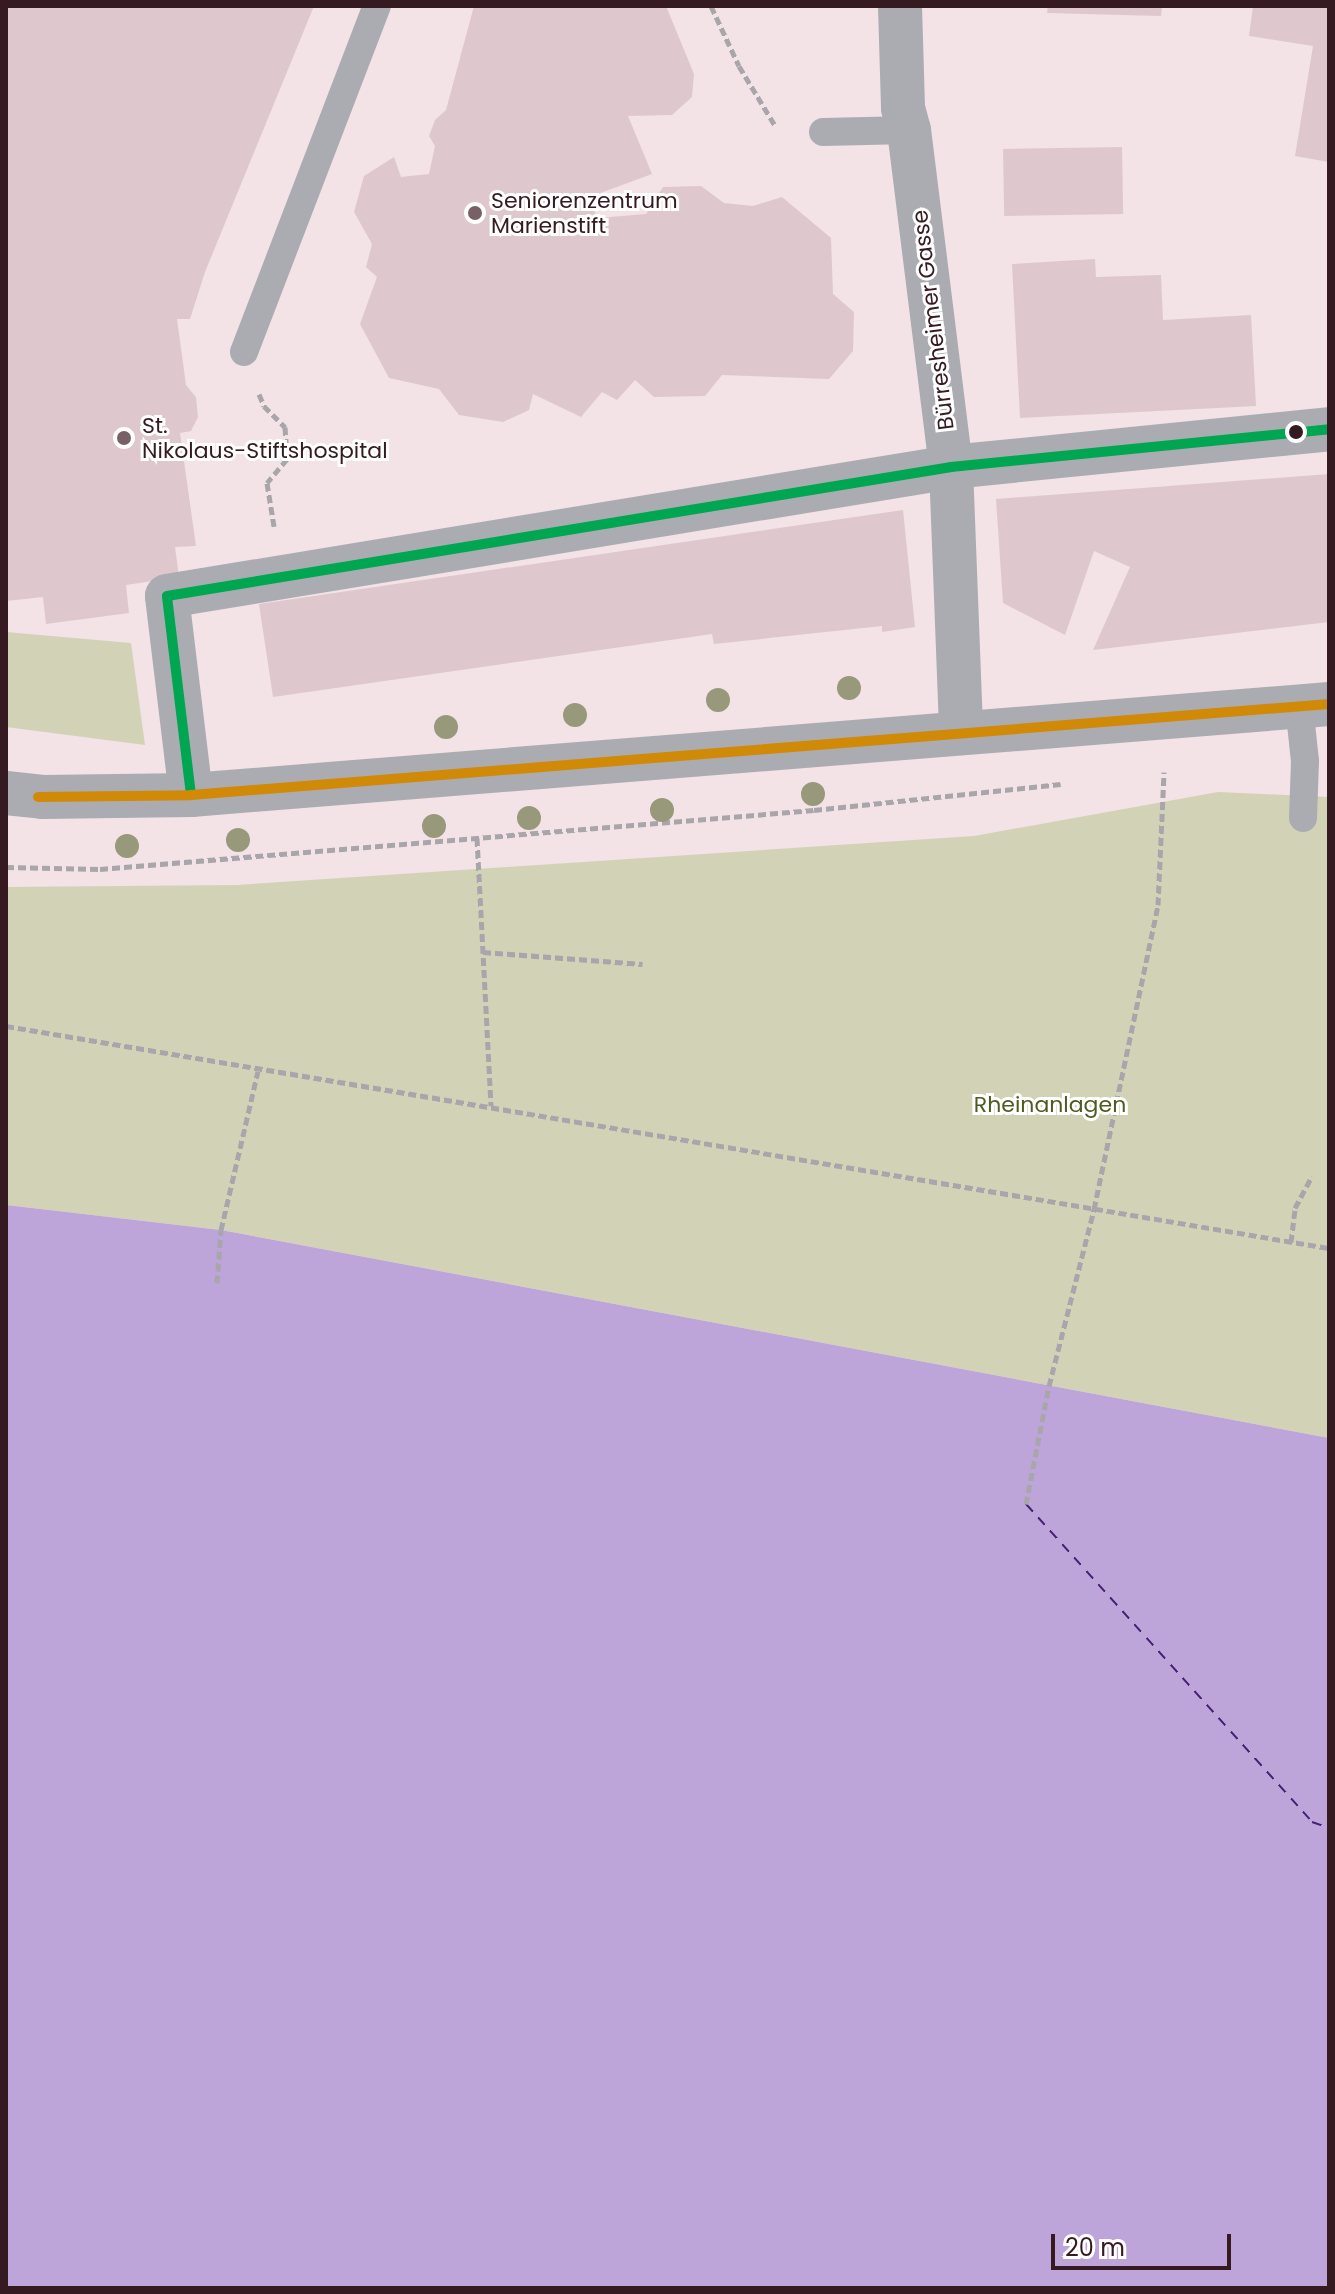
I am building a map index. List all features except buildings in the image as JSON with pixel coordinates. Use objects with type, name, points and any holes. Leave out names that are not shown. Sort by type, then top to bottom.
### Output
[{"type":"street","name":"Bürresheimer Gasse","points":[[900,6],[903,108],[909,130],[951,467],[961,731]]},
{"type":"street","points":[[191,795],[167,596],[951,467],[1329,429]]},
{"type":"street","points":[[6,793],[43,797],[191,795],[1314,704]]},
{"type":"lane","points":[[244,352],[377,6]]},
{"type":"lane","points":[[823,132],[909,130]]},
{"type":"lane","points":[[1303,818],[1305,761],[1314,704]]},
{"type":"path","points":[[711,6],[739,66],[781,134]]},
{"type":"path","points":[[264,406],[285,427],[287,459],[267,483],[271,508]]},
{"type":"path","points":[[1148,774],[1179,771]]},
{"type":"path","points":[[1026,1504],[1049,1386],[1094,1209],[1158,905],[1164,772]]},
{"type":"path","points":[[6,867],[100,869],[814,810],[1068,783]]},
{"type":"path","points":[[477,838],[491,1106]]},
{"type":"path","points":[[483,952],[643,964]]},
{"type":"path","points":[[6,1026],[258,1071],[491,1106],[1329,1248]]},
{"type":"path","points":[[217,1283],[221,1230],[258,1071]]},
{"type":"path","points":[[1291,1242],[1295,1208],[1312,1176]]},
{"type":"green space","points":[[6,632],[131,643],[145,745],[6,727]]},
{"type":"green space","name":"Rheinanlagen","points":[[1218,792],[1329,797],[1329,1438],[221,1230],[6,1205],[6,887],[237,885],[974,836]]},
{"type":"shaded area","points":[[6,1205],[221,1230],[1329,1438],[1329,2288],[6,2288]]},
{"type":"ferry route","points":[[1026,1504],[1312,1822],[1329,1828]]},
{"type":"transit line","points":[[191,795],[167,596],[951,467],[1329,429]]},
{"type":"transit line","points":[[38,797],[191,795],[1329,704]]},
{"type":"place","name":"Seniorenzentrum Marienstift","points":[[475,213]]},
{"type":"place","name":"St. Nikolaus-Stiftshospital","points":[[124,438]]}]
